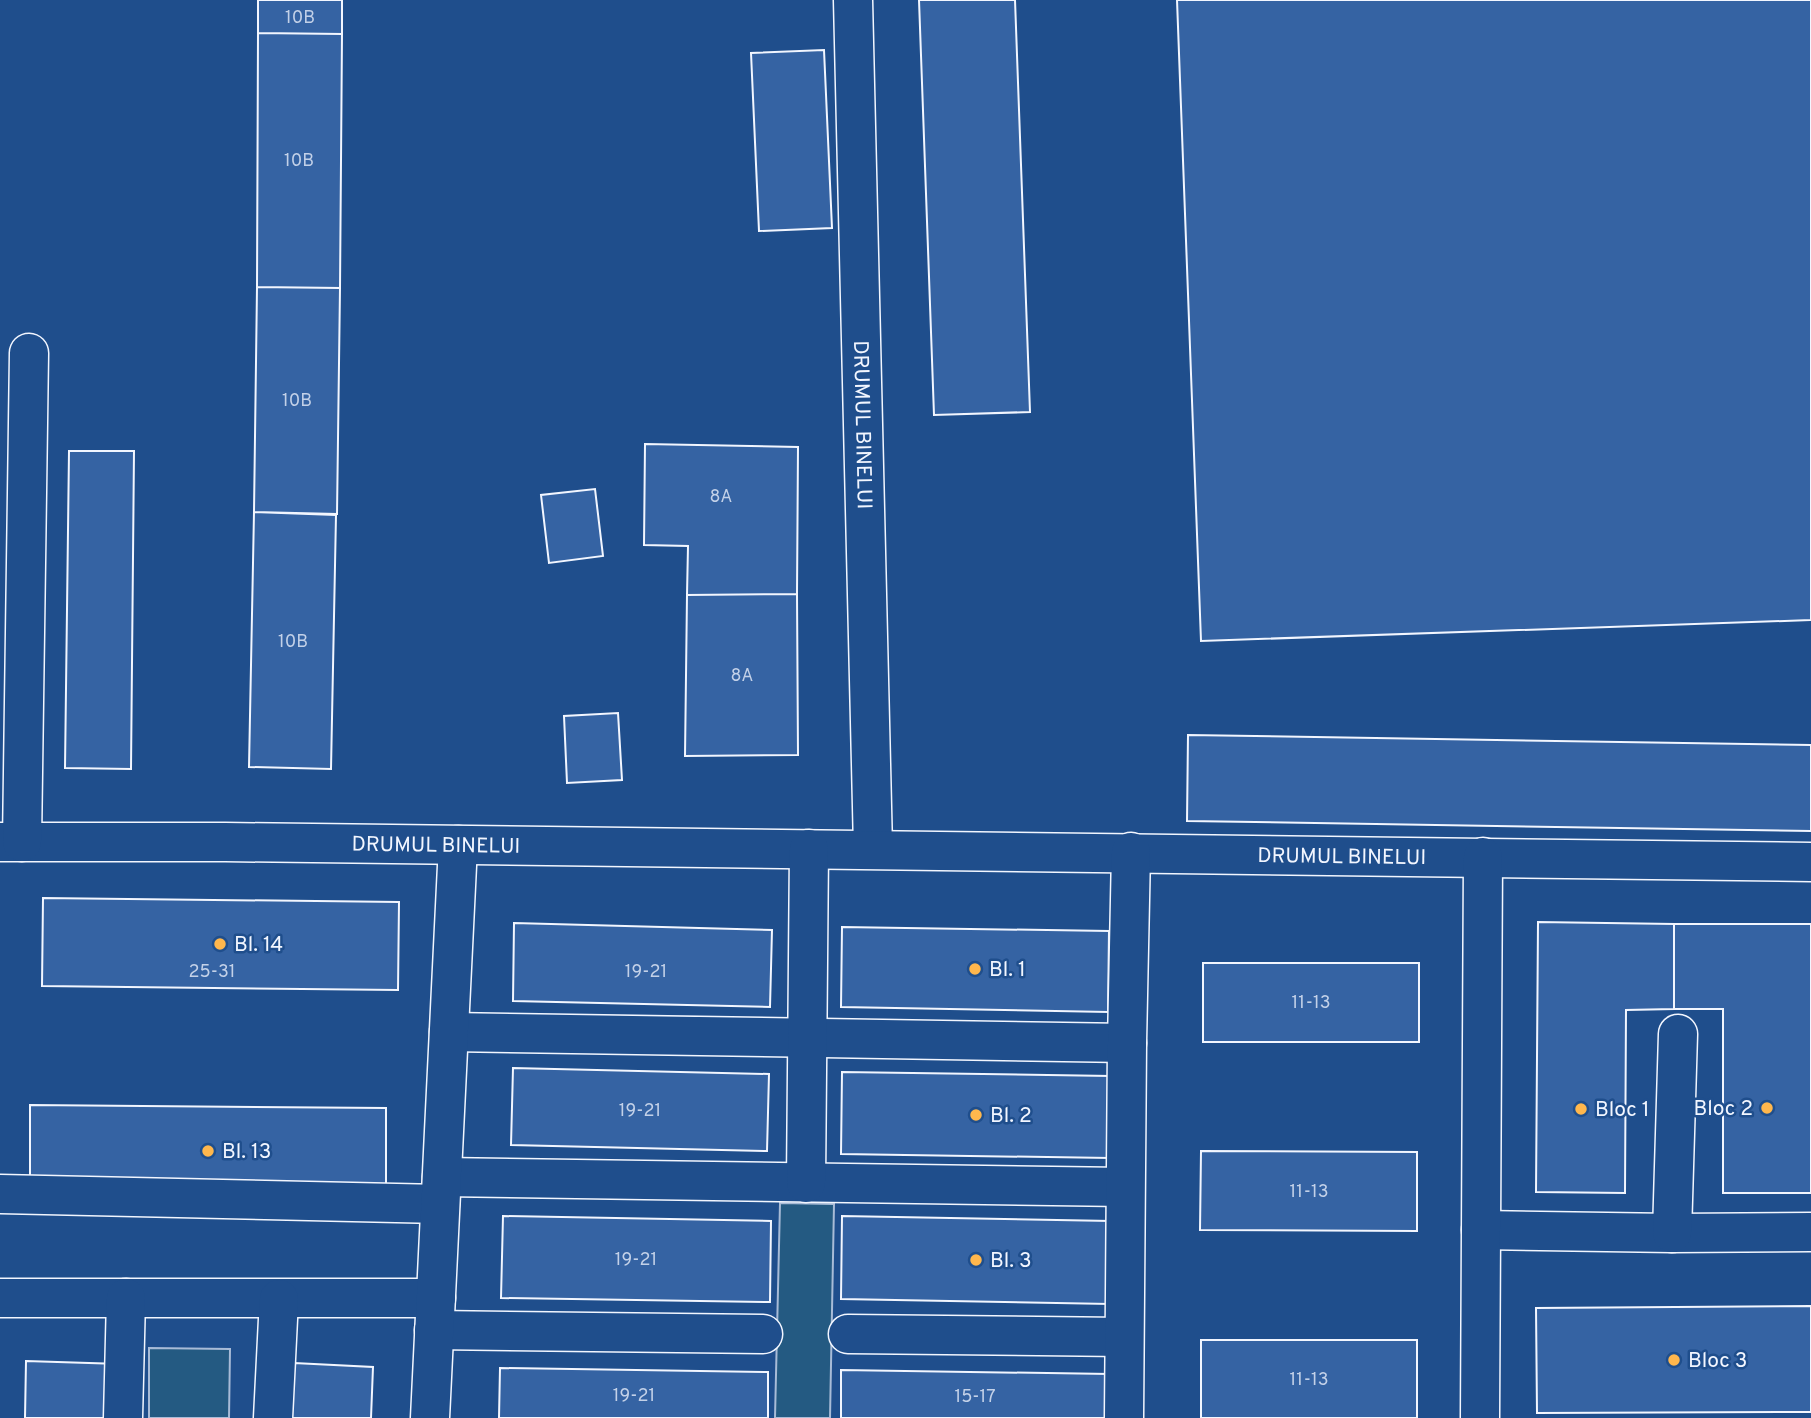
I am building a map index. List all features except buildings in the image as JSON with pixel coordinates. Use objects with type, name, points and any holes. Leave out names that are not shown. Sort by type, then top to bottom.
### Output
[{"type":"street","name":"DRUMUL BINELUI","points":[[853,0],[873,849]]},
{"type":"street","points":[[11,842],[29,353]]},
{"type":"street","name":"DRUMUL BINELUI","points":[[11,842],[873,849],[1811,862]]},
{"type":"street","points":[[430,1418],[458,845]]},
{"type":"street","points":[[806,1182],[809,849]]},
{"type":"street","points":[[1124,1418],[1126,1043],[1131,852]]},
{"type":"street","points":[[1480,1418],[1483,857]]},
{"type":"street","points":[[449,1032],[1126,1043]]},
{"type":"street","points":[[1672,1233],[1678,1034]]},
{"type":"street","points":[[0,1194],[441,1190],[806,1182],[1125,1187]]},
{"type":"street","points":[[1481,1230],[1811,1232]]},
{"type":"street","points":[[0,1298],[279,1299],[435,1314],[764,1334]]},
{"type":"street","points":[[123,1418],[126,1298]]},
{"type":"street","points":[[273,1418],[279,1299]]},
{"type":"street","points":[[848,1334],[1124,1337]]},
{"type":"shaded area","points":[[780,1203],[834,1204],[830,1418],[775,1418]]},
{"type":"shaded area","points":[[149,1348],[230,1349],[229,1418],[149,1418]]},
{"type":"place","name":"Bl. 14","points":[[220,944]]},
{"type":"place","name":"Bl. 1","points":[[975,969]]},
{"type":"place","name":"Bloc 2","points":[[1767,1108]]},
{"type":"place","name":"Bloc 1","points":[[1581,1109]]},
{"type":"place","name":"Bl. 2","points":[[976,1115]]},
{"type":"place","name":"Bl. 13","points":[[208,1151]]},
{"type":"place","name":"Bl. 3","points":[[976,1260]]},
{"type":"place","name":"Bloc 3","points":[[1674,1360]]}]
